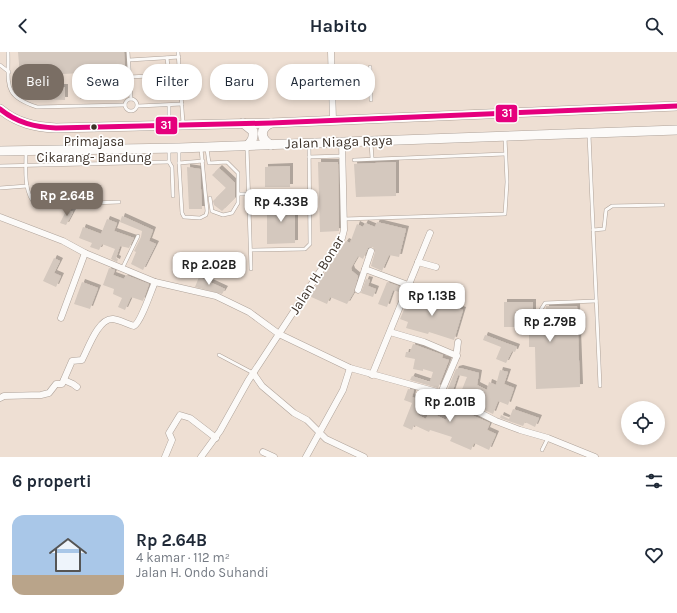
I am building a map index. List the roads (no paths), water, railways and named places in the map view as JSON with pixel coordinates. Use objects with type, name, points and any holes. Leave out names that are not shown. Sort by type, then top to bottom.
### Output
[{"type":"main road","name":"Jalan Niaga Raya","points":[[0,109],[20,122],[38,127],[169,126],[271,123],[677,106]]},
{"type":"main road","points":[[243,123],[249,127],[254,136],[252,142],[247,146]]},
{"type":"main road","points":[[271,123],[265,126],[262,131],[262,137],[265,142],[271,145]]},
{"type":"main road","name":"Jalan Niaga Raya","points":[[0,151],[247,146],[677,130]]},
{"type":"street","points":[[331,52],[334,120]]},
{"type":"street","name":"Jalan H. Bonar","points":[[201,457],[216,438],[253,373],[342,238],[344,219],[342,142]]},
{"type":"street","points":[[0,217],[63,241],[85,253],[155,282],[216,296],[249,312],[279,334],[350,368],[441,393],[520,430],[548,438],[587,456],[595,457]]},
{"type":"street","points":[[372,375],[430,232]]},
{"type":"street","points":[[358,290],[371,251]]},
{"type":"street","points":[[61,318],[85,253]]},
{"type":"street","points":[[418,262],[436,266]]},
{"type":"street","points":[[365,269],[408,285]]},
{"type":"street","points":[[0,398],[4,396],[41,395],[50,393],[56,384],[61,384],[64,380],[72,361],[82,360],[98,327],[108,320],[114,319],[134,326],[140,321],[144,306],[155,282]]},
{"type":"street","points":[[390,332],[431,344],[457,356]]},
{"type":"street","points":[[441,393],[457,356],[458,342]]},
{"type":"street","points":[[306,457],[343,390],[350,368]]},
{"type":"street","points":[[253,373],[262,386],[286,406],[307,420],[326,439],[364,457]]},
{"type":"street","points":[[64,380],[77,387]]},
{"type":"street","points":[[164,457],[172,440],[169,433],[180,415],[190,418],[216,438]]},
{"type":"street","points":[[263,452],[274,457]]},
{"type":"lane","points":[[8,52],[11,92],[15,98],[37,107],[125,105]]},
{"type":"lane","points":[[128,52],[129,64]]},
{"type":"lane","points":[[178,52],[183,125]]},
{"type":"lane","points":[[129,60],[178,57]]},
{"type":"lane","points":[[134,77],[168,75],[167,58]]},
{"type":"lane","points":[[0,65],[9,72]]},
{"type":"lane","points":[[125,105],[129,100]]},
{"type":"lane","points":[[134,100],[138,106]]},
{"type":"lane","points":[[125,105],[126,109],[130,112],[134,111],[138,106],[182,104]]},
{"type":"lane","points":[[169,105],[169,126]]},
{"type":"lane","points":[[589,133],[600,386]]},
{"type":"lane","points":[[344,219],[505,214],[505,136]]},
{"type":"lane","points":[[371,141],[372,158]]},
{"type":"lane","points":[[251,250],[305,249],[308,247],[311,238],[310,143]]},
{"type":"lane","points":[[247,146],[251,269]]},
{"type":"lane","points":[[179,148],[183,216],[188,218],[200,218],[206,215],[207,211],[203,161],[204,147]]},
{"type":"lane","points":[[204,147],[209,163],[227,162],[237,171],[238,194],[236,206],[232,213],[227,215],[212,211],[210,198]]},
{"type":"lane","points":[[169,148],[169,162],[172,167],[173,196]]},
{"type":"lane","points":[[26,151],[27,186],[32,201],[39,206],[119,202]]},
{"type":"lane","points":[[354,160],[372,158],[506,154]]},
{"type":"lane","points":[[309,157],[342,156]]},
{"type":"lane","points":[[179,163],[203,161]]},
{"type":"lane","points":[[0,166],[169,162]]},
{"type":"lane","points":[[0,188],[27,186]]},
{"type":"lane","points":[[238,194],[249,194]]},
{"type":"lane","points":[[593,230],[604,229],[606,210],[612,206],[663,205]]},
{"type":"lane","points":[[122,269],[138,236]]},
{"type":"lane","points":[[540,318],[540,311],[545,303],[596,301]]},
{"type":"lane","points":[[219,355],[253,373]]},
{"type":"lane","points":[[542,450],[548,438]]},
{"type":"place","name":"Primajasa Cikarang- Bandung","points":[[94,127]]}]
